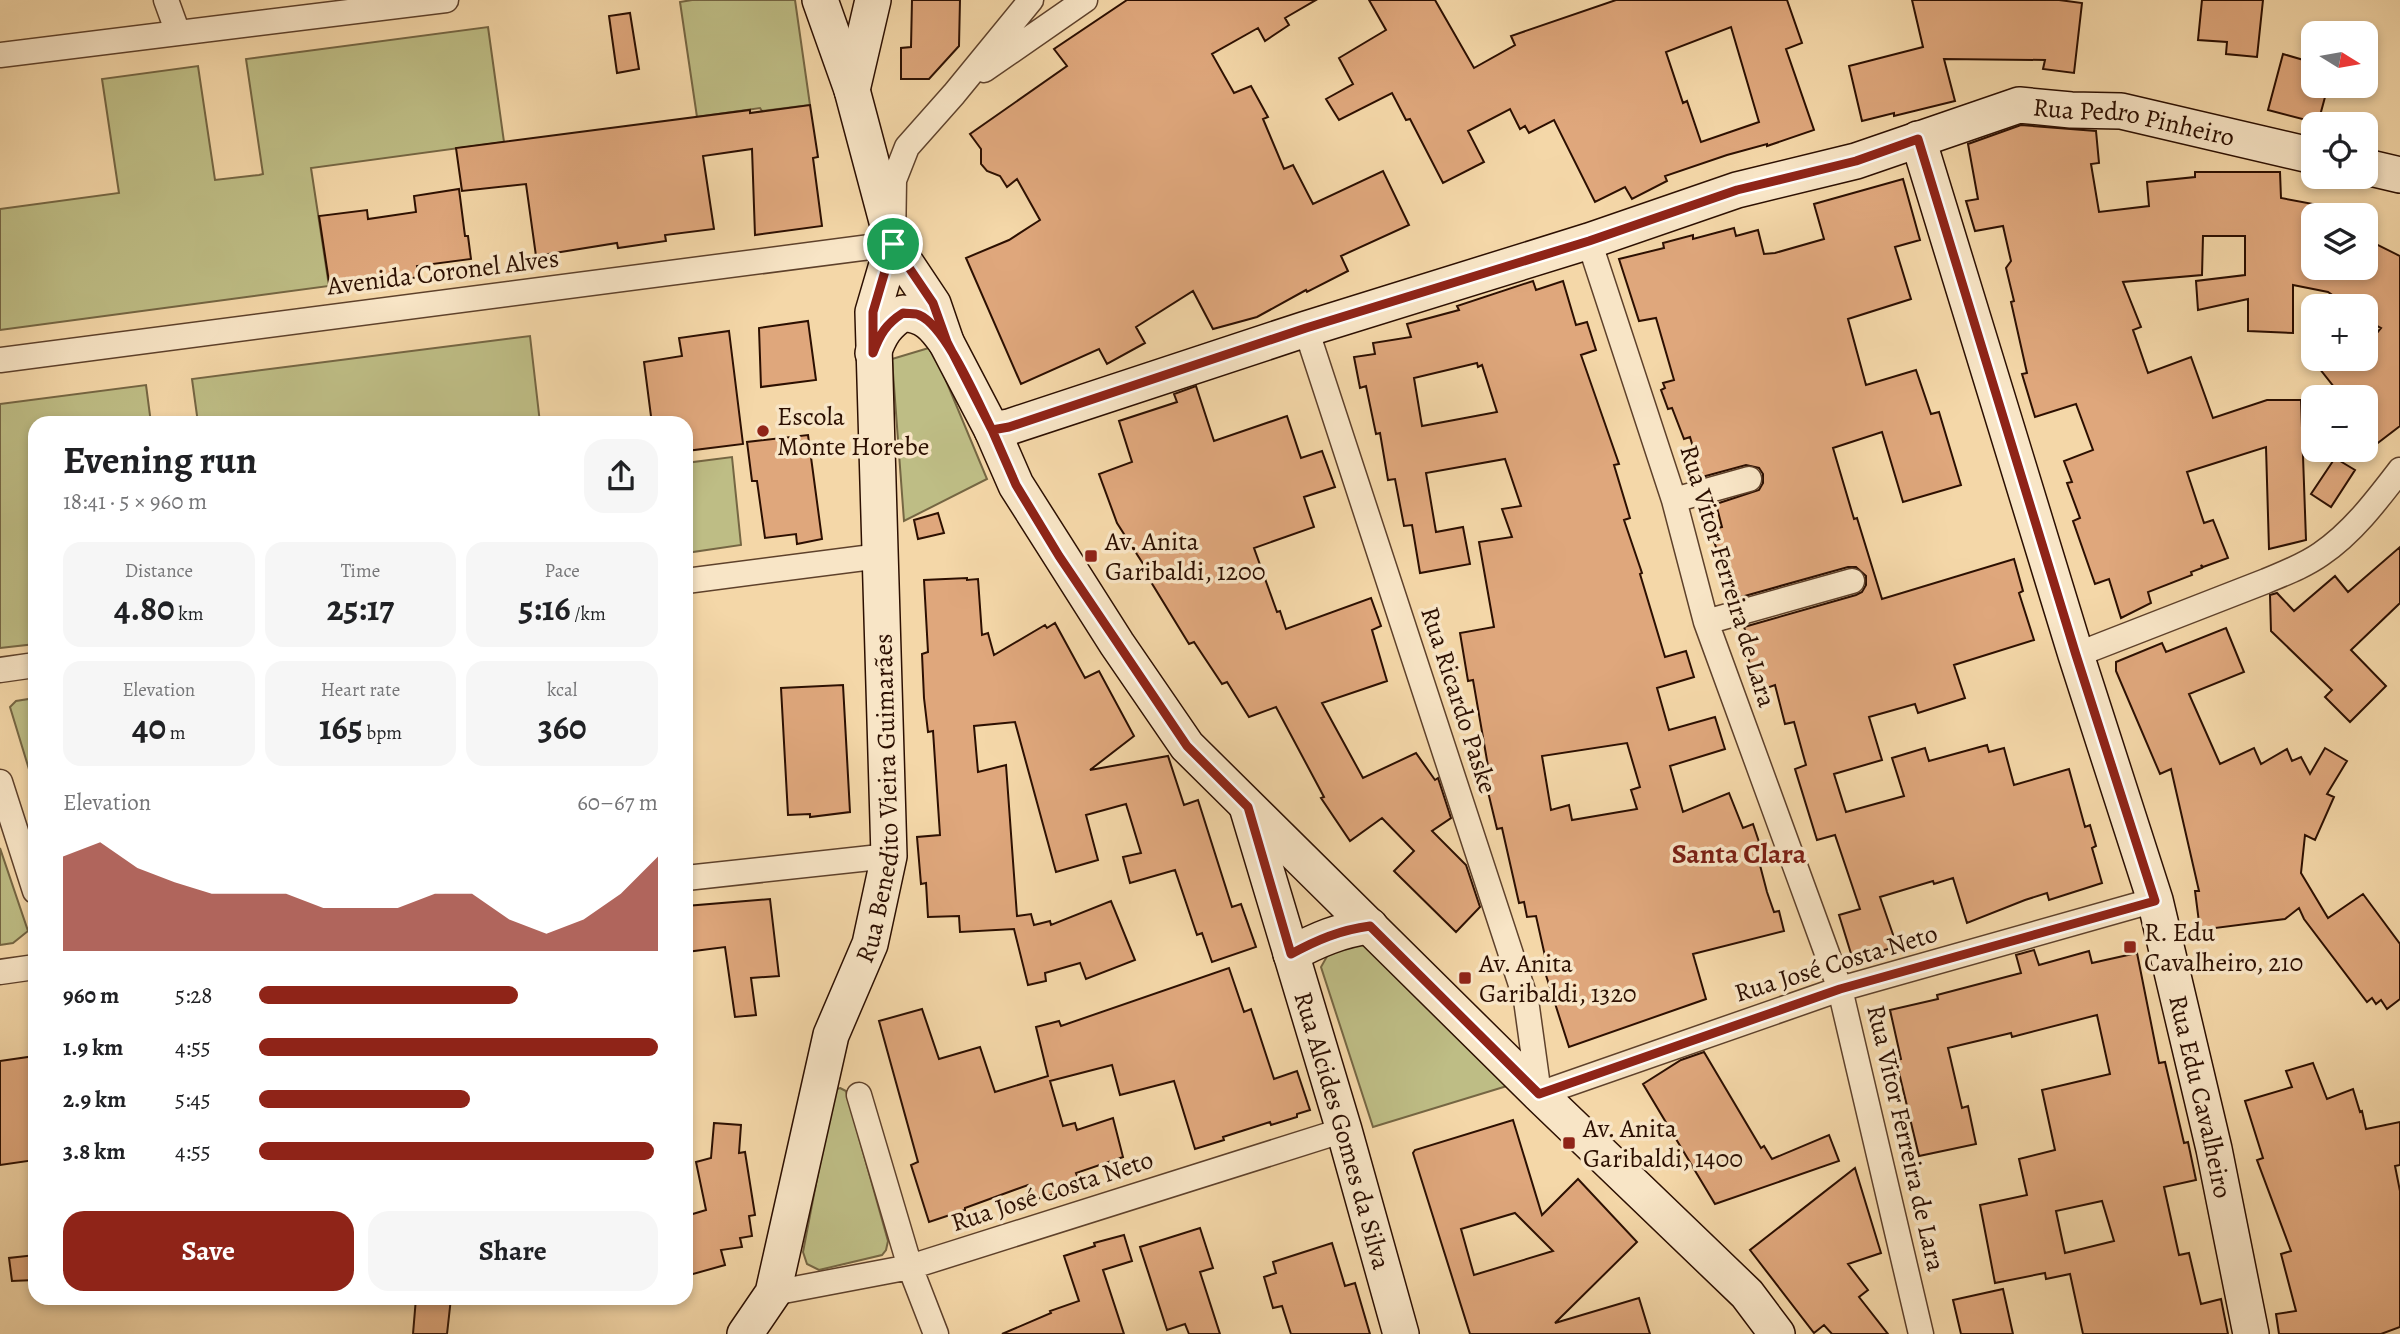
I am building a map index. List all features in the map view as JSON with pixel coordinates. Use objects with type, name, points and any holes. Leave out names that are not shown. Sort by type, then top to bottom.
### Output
[{"type":"street","points":[[166,0],[178,33]]},
{"type":"street","points":[[0,55],[446,0]]},
{"type":"street","points":[[820,0],[852,90],[893,244],[933,303],[947,342],[992,430],[1016,485],[1117,644],[1187,746],[1539,1094],[1747,1294],[1777,1334]]},
{"type":"street","points":[[852,90],[873,0]]},
{"type":"street","points":[[893,244],[894,180],[907,147],[1031,0]]},
{"type":"street","points":[[954,94],[1085,0]]},
{"type":"street","name":"Rua Pedro Pinheiro","points":[[992,430],[1009,427],[1306,328],[1589,241],[1737,190],[1856,161],[2019,105],[2121,111],[2301,153]]},
{"type":"street","name":"Rua Edu Cavalheiro","points":[[1918,139],[2076,655],[2155,901],[2214,1149],[2251,1334]]},
{"type":"street","points":[[2378,170],[2400,175]]},
{"type":"street","name":"Rua Vitor Ferreira de Lara","points":[[1589,241],[1674,500],[1706,622],[1840,989],[1921,1334]]},
{"type":"street","name":"Rua Benedito Vieira Guimarães","points":[[746,1334],[773,1293],[831,1035],[870,944],[889,856],[873,312],[893,244]]},
{"type":"street","name":"Avenida Coronel Alves","points":[[0,360],[893,244]]},
{"type":"street","points":[[873,353],[879,336],[888,323],[903,313],[919,315],[935,326],[947,342]]},
{"type":"street","name":"Rua Ricardo Paske","points":[[1306,328],[1526,1000],[1539,1094]]},
{"type":"street","points":[[2076,655],[2266,581],[2322,554],[2366,514],[2400,470]]},
{"type":"street","points":[[1674,500],[1749,479]]},
{"type":"street","points":[[693,580],[880,556]]},
{"type":"street","points":[[1706,622],[1852,581]]},
{"type":"street","points":[[0,670],[28,666]]},
{"type":"street","points":[[0,782],[28,869]]},
{"type":"street","name":"Rua Alcides Gomes da Silva","points":[[1248,807],[1344,1130],[1401,1334]]},
{"type":"street","points":[[693,877],[889,856]]},
{"type":"street","name":"Rua José Costa Neto","points":[[1539,1094],[1840,989],[2155,901]]},
{"type":"street","points":[[1291,954],[1344,930],[1370,926]]},
{"type":"street","points":[[0,972],[28,968]]},
{"type":"street","points":[[859,1095],[909,1268],[936,1334]]},
{"type":"street","name":"Rua José Costa Neto","points":[[773,1293],[909,1268],[1344,1130]]},
{"type":"shaded area","points":[[795,0],[810,105],[762,111],[760,108],[697,117],[680,2]]},
{"type":"shaded area","points":[[488,27],[504,142],[311,168],[329,286],[0,330],[0,209],[119,193],[102,79],[198,66],[215,180],[259,175],[263,174],[246,59]]},
{"type":"shaded area","points":[[530,336],[539,416],[197,416],[192,379]]},
{"type":"shaded area","points":[[932,347],[987,479],[904,521],[892,359]]},
{"type":"shaded area","points":[[146,385],[150,416],[28,416],[28,645],[0,648],[0,404]]},
{"type":"shaded area","points":[[732,457],[741,545],[693,552],[693,462]]},
{"type":"shaded area","points":[[28,699],[28,766],[10,707],[16,701]]},
{"type":"shaded area","points":[[0,848],[28,931],[13,943],[0,945]]},
{"type":"shaded area","points":[[1361,940],[1507,1086],[1373,1127],[1321,967],[1330,951]]},
{"type":"shaded area","points":[[840,1088],[846,1091],[888,1241],[882,1255],[819,1270],[807,1264],[803,1252],[834,1090]]},
{"type":"building","points":[[912,0],[960,0],[959,46],[929,79],[901,79],[901,48],[911,47]]},
{"type":"building","points":[[1127,0],[1316,0],[1285,18],[1289,25],[1265,41],[1258,28],[1212,54],[1234,93],[1251,86],[1268,117],[1263,119],[1284,169],[1293,165],[1313,204],[1383,171],[1409,225],[1341,256],[1348,271],[1257,317],[1213,329],[1193,291],[1136,327],[1145,343],[1107,364],[1099,349],[1021,384],[966,258],[1009,240],[1040,220],[1017,179],[1007,187],[1000,176],[987,171],[981,164],[981,149],[970,134],[1067,66],[1054,49]]},
{"type":"building","points":[[1369,0],[1435,0],[1474,68],[1515,45],[1511,36],[1616,0],[1787,0],[1802,43],[1786,49],[1814,130],[1665,176],[1667,181],[1632,199],[1625,187],[1595,202],[1554,120],[1529,133],[1525,126],[1520,129],[1510,109],[1468,131],[1484,162],[1443,183],[1410,119],[1406,120],[1392,93],[1339,120],[1326,99],[1353,84],[1339,58],[1386,30]],"holes":[[[1731,27],[1759,122],[1701,142],[1687,101],[1683,103],[1666,52]]]},
{"type":"building","points":[[1912,0],[2059,0],[2082,3],[2074,73],[2043,69],[2045,60],[1944,59],[1955,101],[1862,121],[1849,66],[1923,47]]},
{"type":"building","points":[[2202,0],[2263,0],[2257,57],[2226,54],[2227,42],[2198,40]]},
{"type":"building","points":[[630,13],[639,69],[617,73],[609,16]]},
{"type":"building","points":[[2283,54],[2301,59],[2301,98],[2325,98],[2321,112],[2301,112],[2301,119],[2268,110]]},
{"type":"building","points":[[810,105],[818,157],[813,158],[822,226],[755,235],[752,149],[703,156],[714,229],[665,235],[666,241],[618,248],[617,243],[536,256],[526,184],[462,191],[456,148],[750,110],[750,113]]},
{"type":"building","points":[[2021,125],[2096,131],[2099,163],[2091,164],[2099,212],[2149,206],[2147,182],[2195,177],[2195,172],[2280,172],[2281,198],[2308,203],[2301,203],[2301,280],[2378,280],[2378,245],[2400,256],[2400,426],[2378,443],[2378,385],[2333,385],[2321,371],[2378,371],[2378,332],[2381,328],[2378,326],[2378,294],[2331,294],[2293,285],[2293,333],[2248,331],[2248,299],[2198,310],[2196,281],[2245,275],[2245,236],[2203,236],[2202,275],[2123,282],[2141,327],[2133,330],[2148,373],[2191,357],[2213,418],[2267,400],[2301,400],[2301,462],[2303,462],[2306,540],[2269,549],[2266,447],[2187,472],[2204,523],[2213,520],[2228,558],[2203,567],[2201,565],[2202,568],[2191,572],[2192,575],[2148,592],[2151,603],[2121,618],[2109,579],[2095,584],[2073,521],[2080,518],[2067,483],[2072,482],[2064,461],[2093,450],[2076,404],[2035,417],[2022,374],[2027,373],[2011,302],[2014,301],[2006,268],[2011,261],[2003,226],[1975,231],[1966,201],[1978,199],[1968,144]]},
{"type":"building","points":[[1903,179],[1920,240],[1895,247],[1911,299],[1848,319],[1866,385],[1916,370],[1931,414],[1939,412],[1961,485],[1903,502],[1882,432],[1833,448],[1882,599],[2014,559],[2023,591],[2019,593],[2034,640],[1954,665],[1965,698],[1918,713],[1915,704],[1869,717],[1882,760],[1834,774],[1846,812],[1904,796],[1892,758],[1925,748],[1929,761],[1987,745],[1989,752],[2004,748],[2014,785],[2069,769],[2085,827],[2090,825],[2096,846],[2092,848],[2102,883],[2049,900],[2047,893],[1967,923],[1953,878],[1934,884],[1933,881],[1880,897],[1897,946],[1853,960],[1839,915],[1860,909],[1835,835],[1817,840],[1795,769],[1806,765],[1794,722],[1785,724],[1775,685],[1761,690],[1755,671],[1752,672],[1744,643],[1749,641],[1744,627],[1856,595],[1862,592],[1866,585],[1866,576],[1856,567],[1848,567],[1734,599],[1710,530],[1722,527],[1716,504],[1759,490],[1763,483],[1763,474],[1759,468],[1746,465],[1702,477],[1690,437],[1684,439],[1672,408],[1668,409],[1661,390],[1665,388],[1663,383],[1674,380],[1656,318],[1639,321],[1619,259],[1664,248],[1663,243],[1693,235],[1693,239],[1734,228],[1736,236],[1758,230],[1764,254],[1775,253],[1824,239],[1814,204]]},
{"type":"building","points":[[459,189],[471,259],[417,266],[419,277],[378,283],[377,276],[329,282],[319,216],[367,210],[368,219],[416,212],[414,196]]},
{"type":"building","points":[[1533,281],[1536,290],[1563,281],[1576,325],[1587,322],[1596,350],[1581,355],[1619,464],[1614,465],[1630,518],[1624,520],[1665,657],[1686,651],[1694,677],[1657,688],[1669,730],[1715,717],[1725,749],[1670,766],[1683,812],[1729,793],[1743,828],[1753,824],[1761,848],[1756,850],[1767,892],[1774,912],[1779,911],[1784,931],[1693,954],[1706,999],[1569,1047],[1543,966],[1547,965],[1536,916],[1527,917],[1524,902],[1519,903],[1502,828],[1497,829],[1482,767],[1488,766],[1473,680],[1468,681],[1460,633],[1494,627],[1479,542],[1512,537],[1502,509],[1521,506],[1505,459],[1426,473],[1436,532],[1463,527],[1470,564],[1420,573],[1412,525],[1404,526],[1395,479],[1388,480],[1380,433],[1376,434],[1366,386],[1360,388],[1354,357],[1375,354],[1373,343],[1411,337],[1407,324],[1459,310],[1457,306]],"holes":[[[1477,363],[1478,367],[1482,365],[1497,412],[1422,426],[1414,378]],[[1627,743],[1640,787],[1631,790],[1637,809],[1572,820],[1569,805],[1551,810],[1542,756]]]},
{"type":"building","points":[[808,321],[816,380],[761,387],[759,328]]},
{"type":"building","points":[[729,331],[743,444],[693,450],[693,416],[651,416],[644,362],[682,356],[679,338]]},
{"type":"building","points":[[1196,386],[1214,441],[1287,416],[1301,458],[1322,451],[1335,487],[1304,497],[1314,527],[1254,548],[1277,612],[1280,611],[1286,629],[1371,598],[1381,626],[1372,630],[1387,681],[1322,703],[1363,778],[1416,753],[1435,780],[1438,778],[1451,818],[1432,831],[1466,865],[1480,907],[1456,932],[1394,871],[1414,851],[1382,818],[1350,841],[1321,798],[1324,797],[1276,707],[1249,717],[1227,682],[1222,684],[1194,642],[1189,644],[1151,582],[1154,581],[1117,523],[1099,474],[1132,462],[1119,421],[1177,402],[1174,394]]},
{"type":"building","points":[[808,435],[822,539],[797,544],[796,534],[765,538],[757,481],[752,481],[747,442]]},
{"type":"building","points":[[2332,462],[2342,462],[2355,470],[2331,507],[2311,494]]},
{"type":"building","points":[[938,513],[944,533],[918,539],[914,520]]},
{"type":"building","points":[[2400,547],[2400,603],[2351,650],[2386,686],[2350,722],[2325,697],[2332,690],[2271,631],[2270,595],[2277,593],[2294,611],[2335,576],[2348,592]]},
{"type":"building","points":[[978,579],[982,635],[988,633],[994,655],[1045,625],[1047,628],[1055,623],[1085,678],[1099,671],[1134,736],[1090,770],[1168,756],[1184,805],[1198,800],[1232,907],[1241,904],[1256,947],[1212,962],[1202,933],[1197,935],[1175,870],[1130,883],[1123,857],[1141,853],[1126,804],[1086,815],[1098,860],[1056,872],[1015,722],[974,726],[978,772],[1006,765],[1017,916],[1031,914],[1034,925],[1050,921],[1051,925],[1111,901],[1135,960],[1086,979],[1080,963],[1045,973],[1046,981],[1028,985],[1014,929],[960,932],[959,916],[928,917],[926,883],[921,884],[917,837],[940,835],[933,731],[928,732],[924,698],[922,654],[928,652],[924,580]]},
{"type":"building","points":[[2226,628],[2244,672],[2189,694],[2220,764],[2254,748],[2261,764],[2287,749],[2292,761],[2301,757],[2310,774],[2325,748],[2347,761],[2327,794],[2334,797],[2315,840],[2305,835],[2301,873],[2328,918],[2363,894],[2400,944],[2400,999],[2387,1009],[2381,1000],[2376,1004],[2372,998],[2367,1002],[2304,919],[2299,908],[2285,919],[2200,930],[2195,891],[2199,891],[2171,769],[2160,774],[2116,671],[2116,662],[2162,643],[2166,652]]},
{"type":"building","points":[[843,685],[850,812],[810,817],[810,814],[788,815],[781,688]]},
{"type":"building","points":[[770,899],[779,976],[751,978],[756,1015],[735,1017],[725,947],[693,951],[693,905]]},
{"type":"building","points":[[2034,950],[2039,965],[2089,951],[2092,963],[2137,953],[2159,1063],[2165,1062],[2184,1143],[2188,1142],[2196,1180],[2164,1187],[2179,1255],[2189,1253],[2201,1304],[2221,1299],[2228,1334],[2083,1334],[2070,1274],[2046,1279],[2045,1273],[1995,1283],[1980,1205],[2027,1195],[2019,1159],[2055,1150],[2042,1090],[2110,1074],[2097,1015],[2012,1037],[2011,1033],[1948,1048],[1962,1108],[1968,1106],[1976,1144],[1919,1156],[1896,1060],[1901,1059],[1890,1010],[1938,999],[1937,995],[2021,973],[2016,955]],"holes":[[[2102,1201],[2114,1241],[2065,1253],[2056,1211]]]},
{"type":"building","points":[[1229,968],[1244,1012],[1251,1009],[1274,1079],[1297,1071],[1310,1110],[1297,1114],[1297,1117],[1271,1125],[1270,1122],[1195,1149],[1174,1081],[1120,1095],[1112,1065],[1050,1081],[1063,1126],[1075,1123],[1077,1130],[1113,1118],[1123,1157],[1076,1173],[1081,1186],[1033,1200],[1028,1185],[929,1222],[911,1165],[918,1162],[879,1021],[922,1009],[939,1059],[980,1047],[995,1092],[1048,1076],[1036,1027],[1059,1021],[1061,1026]]},
{"type":"building","points":[[1704,1052],[1761,1148],[1764,1146],[1772,1159],[1829,1135],[1839,1161],[1715,1204],[1643,1084],[1681,1060]]},
{"type":"building","points":[[28,1057],[28,1161],[0,1165],[0,1061]]},
{"type":"building","points":[[2313,1063],[2327,1099],[2353,1089],[2366,1129],[2400,1122],[2400,1165],[2395,1166],[2400,1191],[2400,1327],[2381,1334],[2279,1334],[2276,1314],[2296,1311],[2281,1254],[2291,1251],[2257,1160],[2263,1158],[2245,1101],[2292,1087],[2286,1071]]},
{"type":"building","points":[[1513,1120],[1542,1215],[1578,1179],[1637,1242],[1555,1323],[1639,1298],[1650,1334],[1470,1334],[1413,1153],[1415,1150]],"holes":[[[1515,1213],[1553,1251],[1474,1275],[1461,1229]]]},
{"type":"building","points":[[714,1123],[741,1125],[739,1153],[745,1152],[755,1215],[749,1216],[752,1236],[740,1238],[742,1247],[721,1250],[725,1265],[693,1274],[693,1214],[706,1210],[696,1162],[711,1158]]},
{"type":"building","points":[[1855,1168],[1881,1253],[1848,1264],[1868,1290],[1859,1297],[1888,1334],[1832,1334],[1824,1325],[1814,1333],[1750,1250]]},
{"type":"building","points":[[1200,1228],[1213,1268],[1200,1272],[1220,1334],[1189,1334],[1185,1324],[1167,1330],[1140,1247]]},
{"type":"building","points":[[1124,1235],[1132,1261],[1103,1270],[1124,1334],[1002,1334],[1051,1313],[1050,1311],[1079,1301],[1064,1256],[1095,1246],[1094,1243]]},
{"type":"building","points":[[1332,1243],[1345,1286],[1355,1283],[1370,1334],[1291,1334],[1282,1306],[1273,1308],[1264,1277],[1276,1273],[1273,1262]]},
{"type":"building","points":[[28,1256],[28,1280],[12,1281],[9,1258]]},
{"type":"building","points":[[2003,1289],[2013,1334],[1961,1334],[1953,1300]]},
{"type":"building","points":[[415,1305],[450,1305],[447,1334],[413,1334]]},
{"type":"place","name":"Escola Monte Horebe","points":[[763,431]]},
{"type":"place","name":"Av. Anita Garibaldi, 1200","points":[[1091,556]]},
{"type":"place","name":"R. Edu Cavalheiro, 210","points":[[2130,947]]},
{"type":"place","name":"Av. Anita Garibaldi, 1320","points":[[1465,978]]},
{"type":"place","name":"Av. Anita Garibaldi, 1400","points":[[1569,1143]]},
{"type":"district","name":"Santa Clara","points":[[1739,854]]},
{"type":"route","points":[[893,244],[873,312],[873,353],[879,336],[888,323],[903,313],[919,315],[935,326],[947,342],[992,430],[1009,427],[1306,328],[1589,241],[1737,190],[1856,161],[1918,139],[2076,655],[2155,901],[1840,989],[1539,1094],[1370,926],[1344,930],[1291,954],[1248,807],[1187,746],[1059,556],[1016,485],[992,430],[947,342],[933,303],[893,244]]}]
